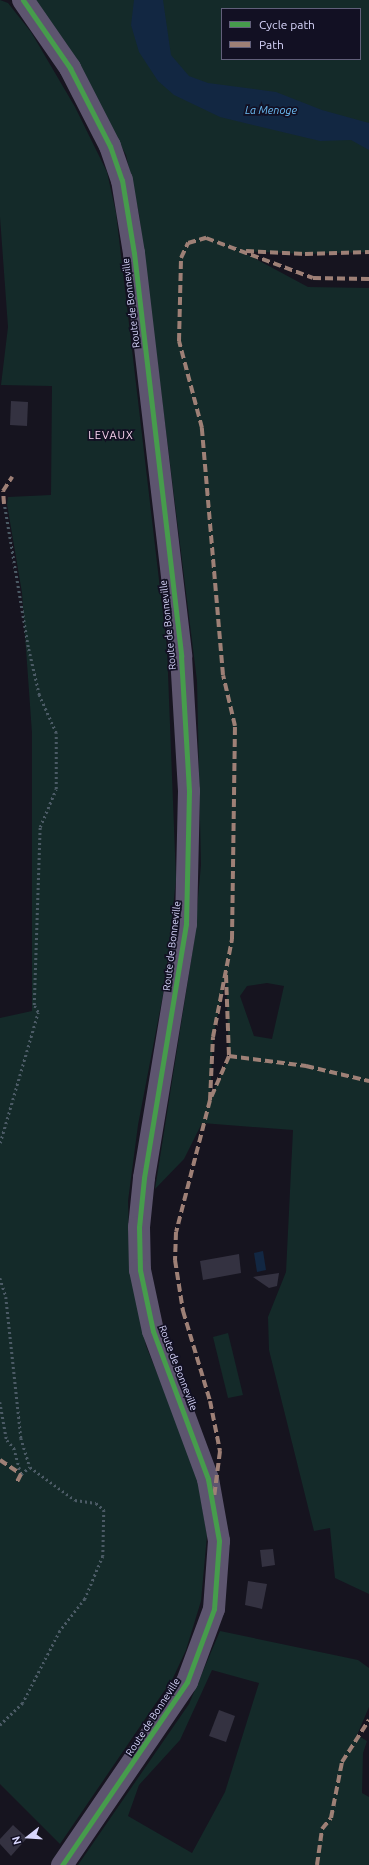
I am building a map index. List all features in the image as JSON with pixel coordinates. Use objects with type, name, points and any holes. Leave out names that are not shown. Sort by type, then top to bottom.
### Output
[{"type":"main road","name":"Route de Bonneville","points":[[23,0],[70,68],[110,146],[122,180],[134,253],[180,648],[189,791],[186,924],[142,1192],[140,1270],[153,1331],[208,1479],[220,1541],[214,1609],[187,1682],[62,1865]]},
{"type":"path","points":[[0,1143],[38,1012],[34,1005],[40,828],[56,789],[56,733],[39,695],[28,647],[4,504]]},
{"type":"path","points":[[0,1278],[6,1298],[21,1438],[30,1467],[75,1500],[96,1503],[104,1510],[102,1556],[85,1599],[60,1631],[23,1703],[0,1725]]},
{"type":"path","points":[[0,1402],[7,1440],[14,1448],[21,1474],[30,1467]]},
{"type":"green space","points":[[0,0],[8,3],[31,32],[75,107],[107,172],[116,213],[167,648],[176,879],[165,984],[138,1125],[128,1201],[130,1265],[146,1346],[195,1466],[207,1535],[201,1601],[186,1650],[173,1678],[60,1844],[0,1784],[0,1018],[32,1011],[32,733],[22,593],[7,504],[8,497],[51,495],[52,386],[1,385],[8,327],[0,217]]},
{"type":"green space","points":[[35,0],[369,0],[369,252],[305,254],[241,251],[308,287],[369,288],[369,1594],[335,1578],[330,1528],[314,1531],[269,1350],[268,1317],[286,1272],[293,1130],[202,1123],[184,1159],[155,1189],[194,942],[201,865],[197,681],[139,214],[126,155],[68,46]],"holes":[[[226,978],[229,1056],[210,1099],[213,1037]],[[267,983],[284,986],[272,1039],[254,1036],[240,996],[247,986]]]},
{"type":"green space","points":[[228,1333],[243,1395],[228,1398],[213,1337]]},
{"type":"green space","points":[[220,1631],[358,1660],[369,1668],[369,1707],[357,1735],[367,1741],[363,1753],[362,1793],[369,1797],[369,1865],[78,1865],[189,1704]],"holes":[[[212,1670],[259,1683],[225,1792],[192,1853],[128,1816],[139,1785],[180,1740]]]},
{"type":"water","name":"La Menoge","points":[[134,0],[163,0],[171,55],[189,76],[208,83],[276,92],[322,110],[369,123],[369,150],[351,140],[320,141],[220,117],[174,95],[158,81],[139,52],[131,25]]},
{"type":"water","points":[[263,1251],[266,1270],[257,1272],[254,1253]]},
{"type":"building","points":[[11,401],[28,402],[27,426],[10,425]]},
{"type":"building","points":[[239,1254],[241,1273],[203,1280],[200,1261]]},
{"type":"building","points":[[279,1273],[277,1286],[269,1288],[253,1277]]},
{"type":"building","points":[[273,1549],[275,1565],[262,1567],[260,1550]]},
{"type":"building","points":[[248,1581],[267,1584],[262,1609],[245,1605]]},
{"type":"building","points":[[219,1710],[235,1716],[226,1742],[209,1736]]},
{"type":"building","points":[[13,1825],[27,1838],[11,1856],[0,1844],[0,1839]]},
{"type":"marked path","points":[[226,975],[229,1056],[210,1100],[213,1037],[232,939],[235,726],[223,675],[202,428],[179,341],[181,258],[188,243],[206,238],[313,278],[369,279]]},
{"type":"marked path","points":[[246,251],[305,254],[369,252]]},
{"type":"marked path","points":[[4,504],[3,491],[12,477]]},
{"type":"marked path","points":[[229,1056],[306,1066],[369,1081]]},
{"type":"marked path","points":[[210,1100],[176,1232],[175,1260],[183,1311],[210,1401],[220,1451],[214,1498]]},
{"type":"marked path","points":[[0,1460],[21,1474],[17,1482]]},
{"type":"marked path","points":[[317,1865],[322,1829],[331,1818],[342,1762],[369,1720]]},
{"type":"cycle path","points":[[23,0],[70,68],[110,146],[122,180],[134,253],[181,656],[189,791],[186,924],[144,1178],[139,1227],[140,1270],[153,1331],[208,1479],[219,1541],[214,1609],[187,1682],[62,1865]]},
{"type":"district","name":"LEVAUX","points":[[111,435]]}]
